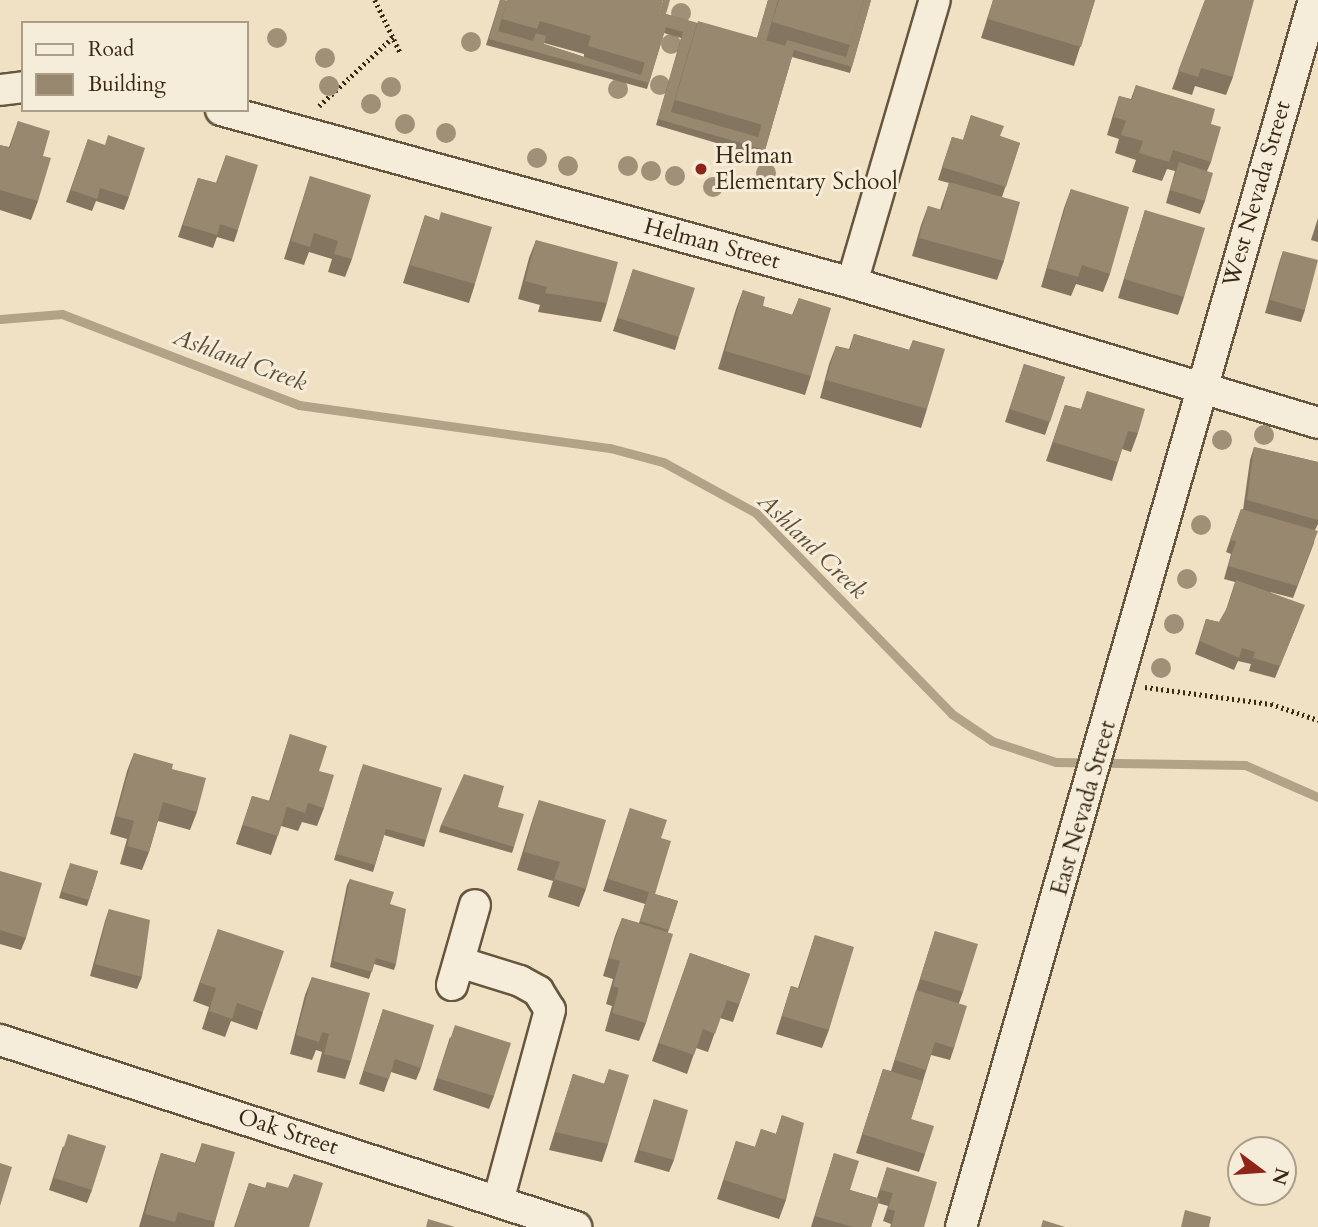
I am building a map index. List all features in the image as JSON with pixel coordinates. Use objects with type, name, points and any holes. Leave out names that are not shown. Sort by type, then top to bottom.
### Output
[{"type":"street","points":[[852,283],[936,0]]},
{"type":"street","name":"West Nevada Street","points":[[1201,388],[1314,0]]},
{"type":"street","points":[[0,90],[21,88]]},
{"type":"street","name":"Helman Street","points":[[228,112],[852,283],[1318,423]]},
{"type":"street","name":"East Nevada Street","points":[[961,1227],[1122,682],[1201,388]]},
{"type":"street","points":[[475,905],[456,974],[520,981],[538,990],[550,1010],[498,1201]]},
{"type":"street","name":"Oak Street","points":[[0,1040],[576,1227]]},
{"type":"path","points":[[375,0],[400,52]]},
{"type":"path","points":[[319,106],[393,37]]},
{"type":"path","points":[[1122,682],[1271,704],[1318,720]]},
{"type":"building","points":[[500,0],[507,1],[498,31],[533,41],[536,33],[546,36],[544,44],[641,75],[663,0],[670,0],[666,14],[697,23],[671,112],[758,137],[787,40],[846,57],[864,0],[871,0],[852,67],[794,50],[765,150],[658,119],[683,32],[666,27],[649,83],[489,39]]},
{"type":"building","points":[[507,0],[663,0],[646,63],[588,46],[591,36],[540,21],[537,29],[502,19]]},
{"type":"building","points":[[768,0],[778,0],[766,41],[757,38]]},
{"type":"building","points":[[779,0],[864,0],[850,45],[772,22]]},
{"type":"building","points":[[993,0],[1095,0],[1081,47],[988,19]]},
{"type":"building","points":[[1205,0],[1254,0],[1233,77],[1201,68],[1198,77],[1178,71]]},
{"type":"building","points":[[698,21],[786,46],[763,125],[675,100]]},
{"type":"building","points":[[1136,85],[1215,109],[1211,124],[1221,127],[1211,162],[1173,150],[1169,162],[1139,153],[1143,141],[1121,135],[1126,121],[1114,117],[1119,96],[1132,100]]},
{"type":"building","points":[[971,115],[1004,126],[1000,136],[1020,143],[1006,187],[942,167],[952,137],[963,140]]},
{"type":"building","points":[[18,121],[50,131],[43,156],[51,158],[38,201],[0,190],[0,145],[10,148]]},
{"type":"building","points":[[108,135],[145,148],[129,197],[100,188],[97,199],[71,190],[88,139],[105,145]]},
{"type":"building","points":[[226,155],[258,165],[238,230],[220,224],[217,235],[183,225],[198,178],[217,183]]},
{"type":"building","points":[[1179,162],[1213,173],[1205,201],[1170,190]]},
{"type":"building","points":[[310,176],[371,195],[352,259],[334,254],[338,241],[314,233],[310,247],[291,241]]},
{"type":"building","points":[[949,182],[1020,202],[1004,261],[919,238],[928,206],[942,210]]},
{"type":"building","points":[[1071,189],[1129,207],[1110,274],[1082,265],[1078,277],[1047,268]]},
{"type":"building","points":[[1145,210],[1205,228],[1184,297],[1124,279]]},
{"type":"building","points":[[441,212],[492,227],[475,284],[410,265],[425,215],[439,220]]},
{"type":"building","points":[[536,240],[618,262],[607,303],[545,293],[547,287],[525,281]]},
{"type":"building","points":[[1283,251],[1318,260],[1305,310],[1270,300]]},
{"type":"building","points":[[633,269],[695,288],[679,337],[618,318]]},
{"type":"building","points":[[743,290],[765,297],[763,306],[793,315],[799,298],[831,308],[811,376],[725,351]]},
{"type":"building","points":[[854,334],[910,350],[913,340],[945,349],[927,409],[826,380],[836,346],[850,350]]},
{"type":"building","points":[[1024,364],[1065,377],[1050,422],[1010,409]]},
{"type":"building","points":[[1087,391],[1145,409],[1138,433],[1128,431],[1118,462],[1053,442],[1065,405],[1081,409]]},
{"type":"building","points":[[1254,447],[1318,462],[1318,520],[1247,500]]},
{"type":"building","points":[[1241,509],[1318,531],[1297,586],[1228,566],[1236,541],[1230,540]]},
{"type":"building","points":[[1236,580],[1305,605],[1280,666],[1253,658],[1255,652],[1242,648],[1239,658],[1200,641],[1206,619],[1219,622],[1228,606]]},
{"type":"building","points":[[290,734],[327,746],[319,771],[334,775],[324,808],[308,803],[305,813],[287,807],[278,836],[243,825],[252,796],[270,801]]},
{"type":"building","points":[[134,753],[173,764],[172,769],[206,778],[197,812],[163,802],[149,852],[127,846],[134,821],[116,816]]},
{"type":"building","points":[[363,764],[442,788],[426,840],[386,829],[375,865],[336,854]]},
{"type":"building","points":[[464,774],[504,786],[498,807],[524,814],[514,847],[441,825]]},
{"type":"building","points":[[539,800],[606,820],[586,889],[554,879],[560,862],[524,852]]},
{"type":"building","points":[[630,808],[667,820],[661,838],[671,841],[655,894],[678,901],[669,930],[640,921],[649,892],[608,879]]},
{"type":"building","points":[[70,863],[98,871],[89,900],[62,892]]},
{"type":"building","points":[[0,871],[42,883],[26,938],[0,930]]},
{"type":"building","points":[[350,879],[394,892],[390,904],[406,909],[396,964],[376,958],[372,972],[333,961]]},
{"type":"building","points":[[109,909],[150,920],[142,977],[95,964]]},
{"type":"building","points":[[622,918],[673,934],[646,1023],[612,1013],[619,988],[613,986],[620,961],[609,958]]},
{"type":"building","points":[[218,929],[284,951],[263,1012],[237,1003],[232,1019],[209,1011],[216,988],[200,983]]},
{"type":"building","points":[[935,931],[978,944],[963,992],[920,979]]},
{"type":"building","points":[[815,935],[854,947],[829,1030],[782,1016],[791,986],[799,989]]},
{"type":"building","points":[[690,953],[750,974],[739,1004],[727,1000],[715,1034],[703,1029],[694,1055],[659,1043]]},
{"type":"building","points":[[312,977],[370,993],[351,1061],[324,1054],[329,1034],[322,1032],[319,1042],[296,1035]]},
{"type":"building","points":[[916,990],[967,1006],[954,1048],[935,1042],[926,1070],[895,1060]]},
{"type":"building","points":[[383,1009],[434,1025],[421,1068],[395,1059],[389,1079],[364,1071]]},
{"type":"building","points":[[455,1025],[511,1043],[494,1096],[437,1078]]},
{"type":"building","points":[[609,1069],[629,1075],[608,1144],[555,1132],[573,1074],[605,1084]]},
{"type":"building","points":[[883,1069],[923,1081],[911,1119],[934,1126],[925,1154],[862,1134]]},
{"type":"building","points":[[654,1099],[688,1110],[674,1160],[639,1150]]},
{"type":"building","points":[[782,1115],[804,1123],[786,1200],[724,1180],[736,1141],[755,1147],[761,1129],[776,1134]]},
{"type":"building","points":[[68,1134],[106,1146],[92,1190],[54,1178]]},
{"type":"building","points":[[202,1143],[235,1152],[215,1222],[178,1212],[175,1222],[145,1214],[161,1153],[196,1163]]},
{"type":"building","points":[[834,1153],[859,1161],[850,1190],[880,1199],[871,1227],[853,1227],[815,1216]]},
{"type":"building","points":[[0,1163],[12,1167],[0,1206]]},
{"type":"building","points":[[887,1167],[937,1182],[924,1227],[891,1227],[895,1211],[888,1209],[893,1193],[880,1190]]},
{"type":"building","points":[[294,1174],[323,1183],[309,1227],[235,1227],[249,1183],[265,1188],[267,1182],[289,1188]]},
{"type":"building","points":[[1185,1210],[1211,1217],[1209,1227],[1181,1227]]},
{"type":"building","points":[[428,1219],[455,1227],[426,1227]]},
{"type":"building","points":[[1043,1220],[1065,1227],[1041,1227]]},
{"type":"waterway","name":"Ashland Creek","points":[[0,319],[62,314],[299,405],[610,448],[663,462],[756,513],[952,714],[992,741],[1056,762],[1245,765],[1318,797]]},
{"type":"place","name":"Helman Elementary School","points":[[701,169]]}]
